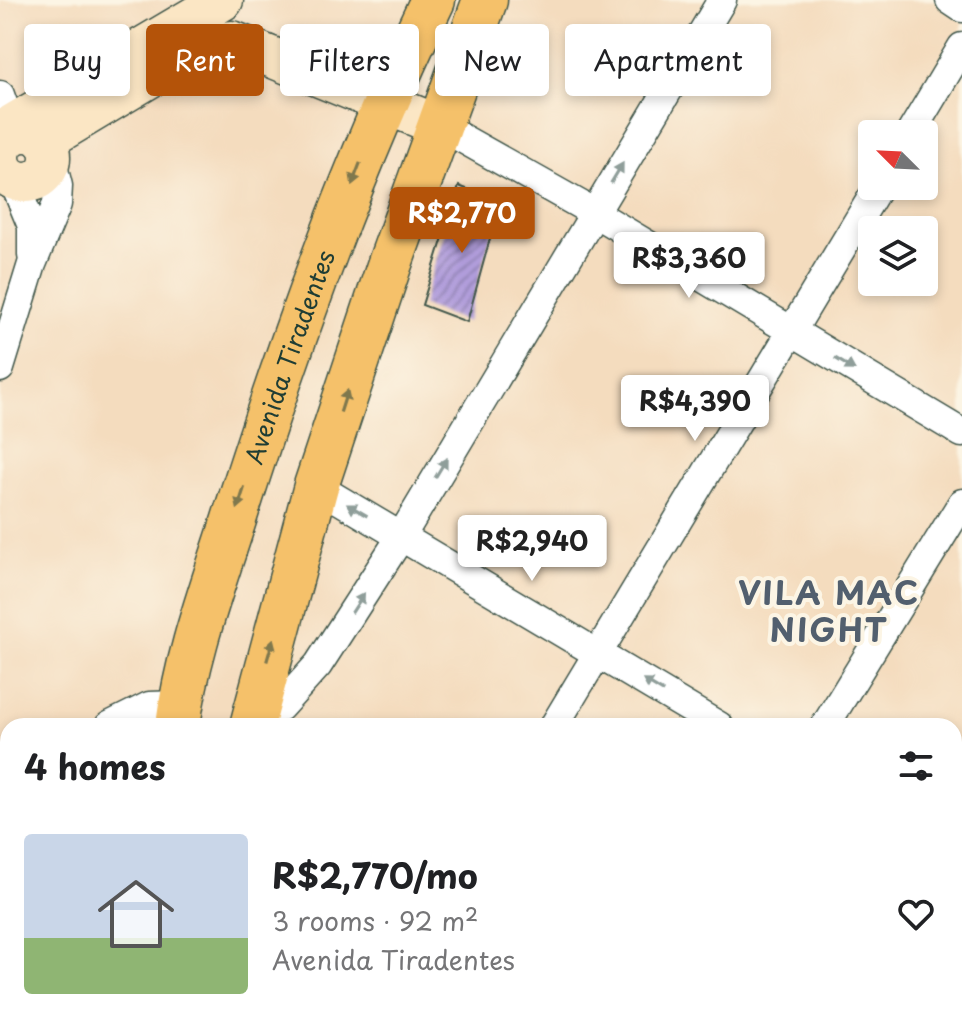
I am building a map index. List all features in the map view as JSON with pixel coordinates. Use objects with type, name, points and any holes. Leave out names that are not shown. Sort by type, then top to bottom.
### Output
[{"type":"main road","points":[[15,147],[223,0]]},
{"type":"main road","points":[[232,24],[233,0]]},
{"type":"main road","name":"Avenida Tiradentes","points":[[180,715],[188,668],[257,450],[329,243],[385,102],[433,0]]},
{"type":"main road","points":[[254,718],[316,486],[485,0]]},
{"type":"main road","points":[[264,54],[440,126]]},
{"type":"main road","points":[[15,147],[146,76]]},
{"type":"street","points":[[262,718],[280,707],[318,665],[402,535],[722,0]]},
{"type":"street","points":[[950,0],[962,8]]},
{"type":"street","points":[[918,120],[962,47]]},
{"type":"street","points":[[440,126],[593,212],[962,433]]},
{"type":"street","points":[[15,147],[32,226],[32,264]]},
{"type":"street","points":[[0,368],[32,264],[57,204],[58,186],[15,147]]},
{"type":"street","points":[[559,718],[871,200]]},
{"type":"street","points":[[316,486],[706,718]]},
{"type":"street","points":[[830,718],[962,503]]},
{"type":"street","points":[[125,718],[149,706],[180,715]]},
{"type":"building","points":[[459,186],[500,202],[467,322],[422,305]]},
{"type":"district","name":"VILA MAC NIGHT","points":[[829,610]]}]
